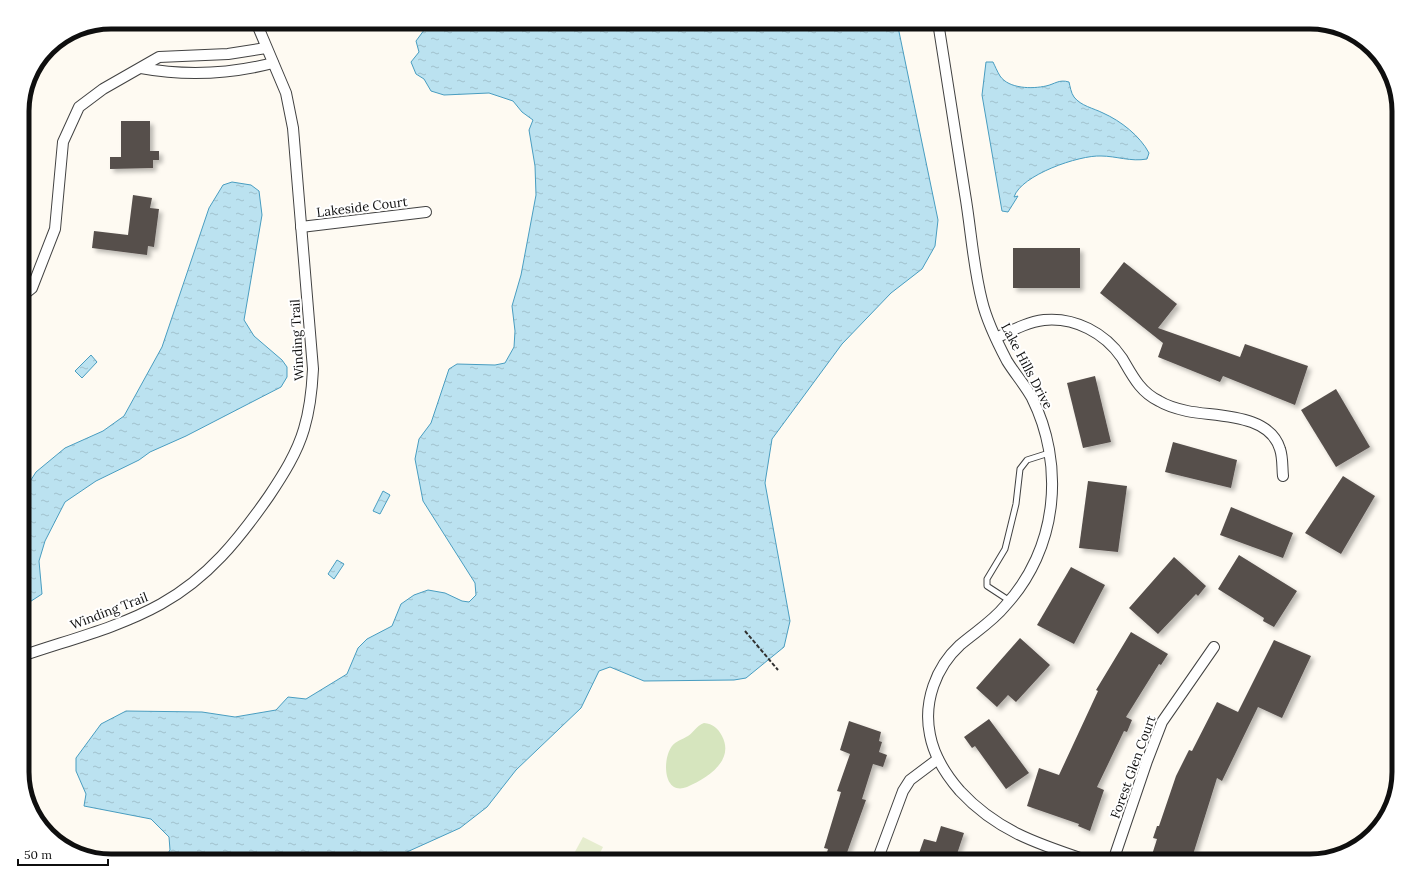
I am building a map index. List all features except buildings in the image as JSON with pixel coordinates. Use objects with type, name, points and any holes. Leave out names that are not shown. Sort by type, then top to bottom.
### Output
[{"type":"street","name":"Winding Trail","points":[[29,654],[127,620],[162,604],[196,581],[223,557],[246,529],[286,469],[304,430],[312,400],[313,370],[293,128],[286,93],[259,29]]},
{"type":"street","name":"Lake Hills Drive","points":[[939,29],[980,292],[996,338],[1008,362],[1035,406],[1044,429],[1050,453],[1052,476],[1051,503],[1043,543],[1024,583],[1010,601],[992,620],[952,652],[938,674],[930,698],[928,712],[930,736],[938,759],[958,788],[972,804],[992,820],[1025,839],[1069,854]]},
{"type":"street","points":[[29,290],[32,288],[55,229],[63,142],[79,107],[103,89],[159,57],[228,54],[266,48]]},
{"type":"street","points":[[141,68],[166,72],[212,72],[249,69],[273,63]]},
{"type":"street","name":"Lakeside Court","points":[[301,227],[426,212]]},
{"type":"street","points":[[996,338],[1018,327],[1044,320],[1069,322],[1091,330],[1109,342],[1139,386],[1158,401],[1187,411],[1240,418],[1254,423],[1269,433],[1280,449],[1283,476]]},
{"type":"street","name":"Forest Glen Court","points":[[1116,854],[1147,761],[1162,722],[1214,647]]},
{"type":"street","points":[[880,854],[903,790],[914,777],[938,759]]},
{"type":"lane","points":[[1010,601],[987,586],[987,579],[1005,549],[1016,504],[1020,468],[1028,460],[1050,453]]},
{"type":"path","points":[[745,631],[778,670]]},
{"type":"green space","points":[[704,723],[715,727],[722,736],[725,745],[725,753],[722,761],[717,768],[703,779],[687,787],[679,788],[673,786],[669,781],[666,767],[669,752],[674,744],[688,736]]},
{"type":"green space","points":[[583,837],[603,847],[600,854],[574,854]]},
{"type":"water","points":[[425,29],[898,29],[938,220],[935,246],[922,269],[891,293],[842,344],[772,439],[765,483],[790,621],[784,647],[746,678],[734,680],[644,681],[610,667],[599,671],[581,708],[516,770],[487,807],[460,828],[402,854],[167,854],[170,850],[169,837],[151,819],[84,806],[86,794],[76,771],[76,758],[101,724],[126,711],[202,712],[235,717],[276,710],[288,697],[306,699],[347,674],[358,648],[367,639],[392,626],[401,604],[414,595],[428,590],[445,593],[462,601],[469,602],[476,595],[475,583],[423,501],[415,459],[419,439],[431,423],[449,369],[457,364],[495,365],[505,363],[514,347],[515,331],[512,306],[521,275],[536,195],[535,166],[529,130],[533,120],[522,112],[513,101],[489,93],[444,95],[431,91],[424,79],[416,74],[411,62],[419,52],[416,41]]},
{"type":"water","points":[[986,62],[993,62],[1000,76],[1015,86],[1034,88],[1060,81],[1069,82],[1072,94],[1077,100],[1084,105],[1117,120],[1135,135],[1149,153],[1147,159],[1135,160],[1101,156],[1079,159],[1052,168],[1027,181],[1014,197],[1018,196],[1008,212],[1002,211],[982,95]]},
{"type":"water","points":[[232,182],[251,185],[259,191],[262,215],[244,320],[254,336],[282,360],[287,367],[287,377],[281,387],[186,436],[150,452],[139,460],[96,481],[65,502],[45,541],[39,561],[42,594],[29,602],[29,483],[36,472],[65,448],[103,431],[124,416],[162,347],[209,208],[223,185]]},
{"type":"water","points":[[91,355],[97,362],[82,378],[75,371]]},
{"type":"water","points":[[383,491],[390,495],[380,514],[373,511]]},
{"type":"water","points":[[337,560],[344,564],[334,579],[328,574]]}]
